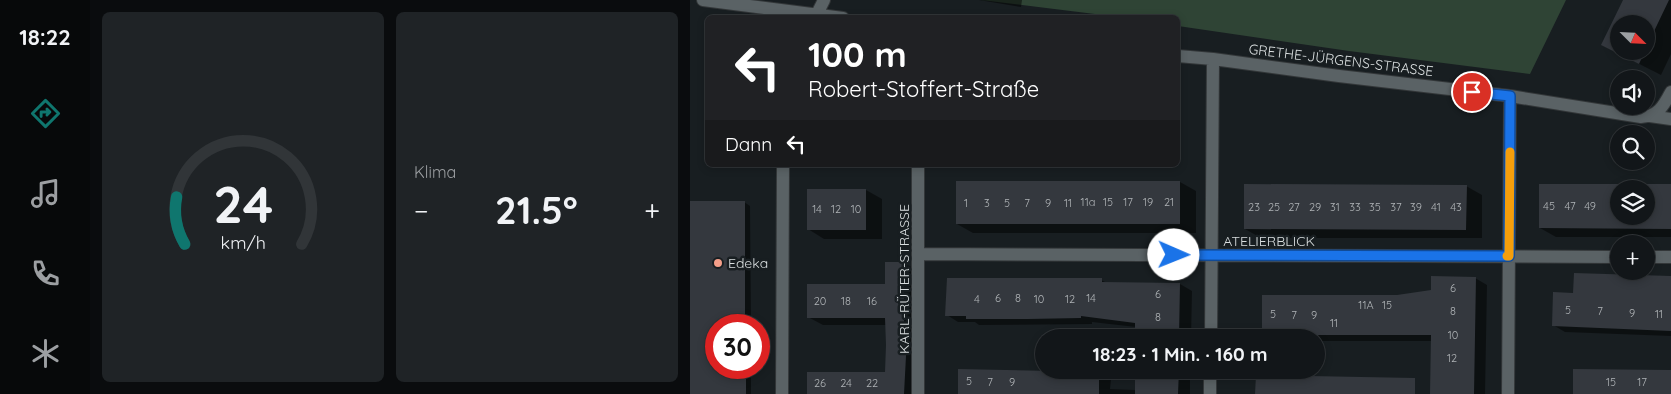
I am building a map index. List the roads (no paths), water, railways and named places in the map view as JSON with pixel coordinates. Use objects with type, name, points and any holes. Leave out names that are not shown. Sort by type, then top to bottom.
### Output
[{"type":"street","points":[[703,0],[783,14],[824,15]]},
{"type":"street","points":[[817,14],[824,0]]},
{"type":"street","name":"GRETHE-JÜRGENS-STRASSE","points":[[1180,56],[1510,96],[1640,117],[1650,116],[1671,119]]},
{"type":"street","points":[[1211,329],[1213,59]]},
{"type":"street","points":[[1650,116],[1662,109],[1671,92]]},
{"type":"street","points":[[1508,394],[1510,96]]},
{"type":"street","points":[[782,394],[783,167]]},
{"type":"street","name":"KARL-RÜTER-STRASSE","points":[[918,167],[918,394]]},
{"type":"street","name":"ATELIERBLICK","points":[[919,254],[1610,257]]},
{"type":"street","points":[[1655,257],[1671,257]]},
{"type":"street","points":[[1210,379],[1210,394]]},
{"type":"place","name":"Edeka","points":[[718,263]]}]
